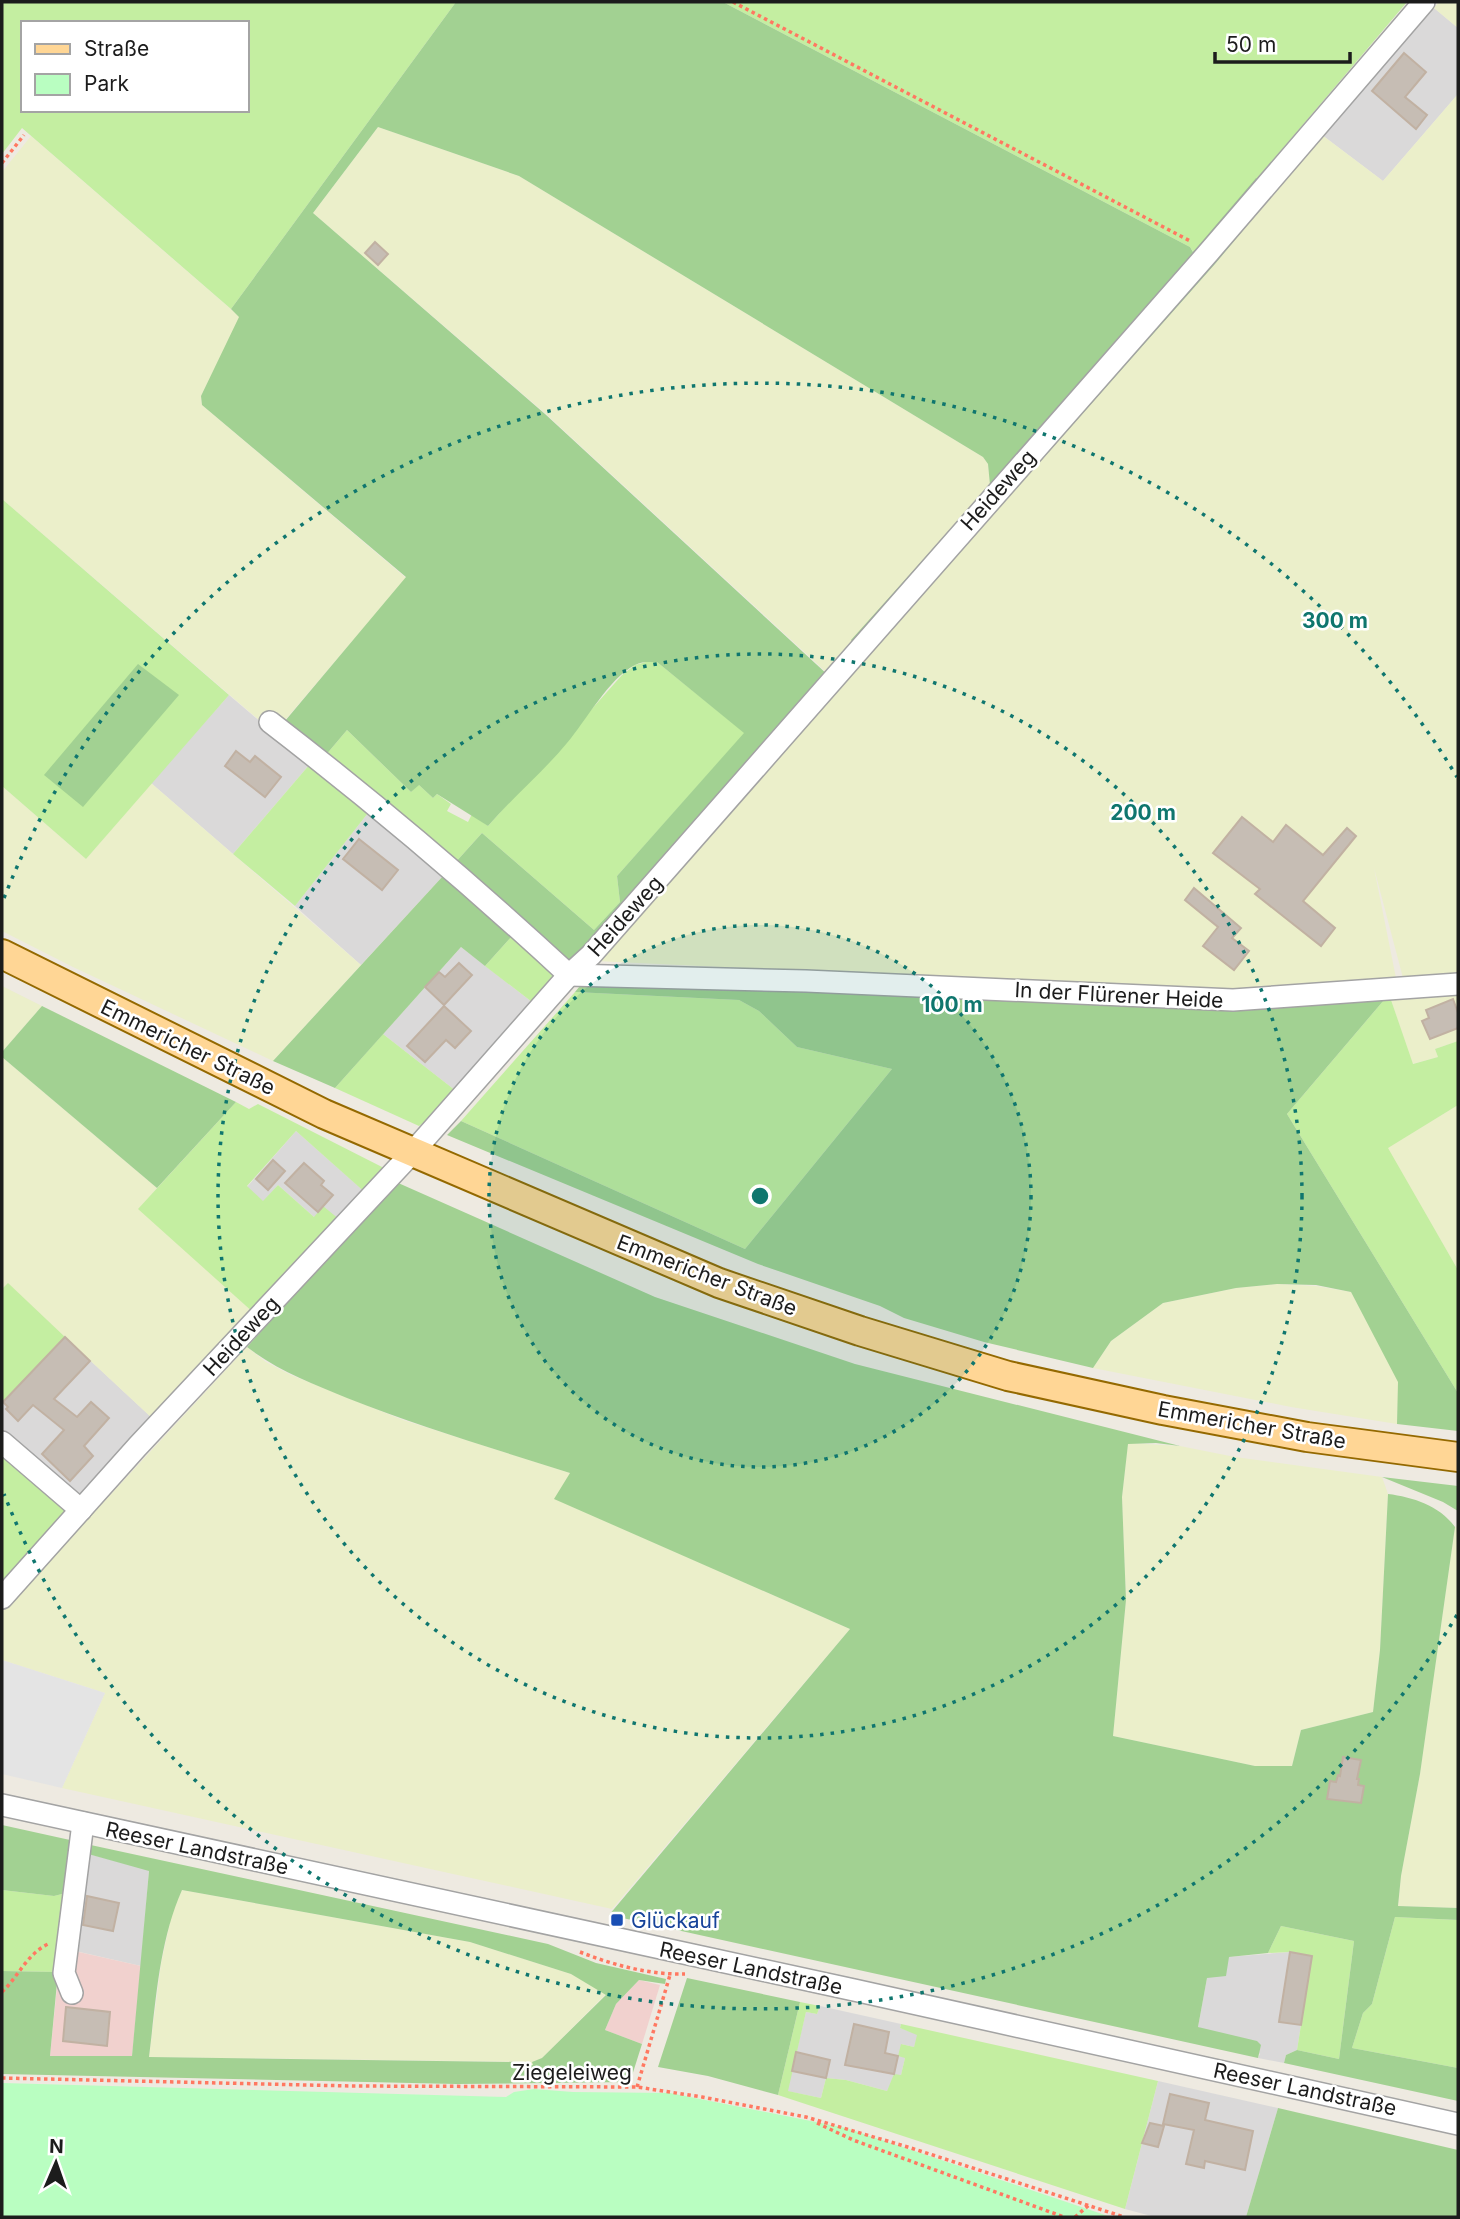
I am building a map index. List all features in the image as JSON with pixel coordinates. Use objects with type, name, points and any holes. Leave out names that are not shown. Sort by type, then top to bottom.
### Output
[{"type":"main road","name":"Emmericher Straße","points":[[2,954],[324,1114],[719,1283],[860,1331],[1008,1376],[1163,1410],[1307,1437],[1458,1457]]},
{"type":"street","name":"Heideweg","points":[[2,1598],[412,1153],[569,975],[591,955],[1209,252],[1424,2]]},
{"type":"street","name":"Heideweg","points":[[270,722],[487,899],[569,975]]},
{"type":"street","name":"In der Flürener Heide","points":[[569,975],[806,981],[1233,1000],[1458,984]]},
{"type":"street","points":[[2,1442],[81,1510]]},
{"type":"street","name":"Reeser Landstraße","points":[[2,1805],[1458,2124]]},
{"type":"street","points":[[72,1993],[64,1973],[83,1823]]},
{"type":"path","points":[[733,2],[1209,252]]},
{"type":"path","points":[[2,163],[24,135]]},
{"type":"path","points":[[2,1992],[13,1982],[34,1950],[53,1941],[67,1946]]},
{"type":"path","points":[[638,2087],[670,1975]]},
{"type":"path","name":"Ziegeleiweg","points":[[2,2078],[352,2086],[638,2087],[806,2117],[1124,2217]]},
{"type":"path","points":[[806,2117],[853,2140],[1064,2217]]},
{"type":"path","points":[[1075,2217],[1089,2205]]},
{"type":"shaded area","points":[[1434,8],[1458,28],[1458,94],[1383,181],[1322,135]]},
{"type":"shaded area","points":[[229,695],[310,764],[233,854],[151,783]]},
{"type":"shaded area","points":[[368,813],[443,876],[361,965],[295,906]]},
{"type":"shaded area","points":[[461,947],[532,1002],[456,1091],[383,1034]]},
{"type":"shaded area","points":[[296,1131],[365,1192],[340,1220],[314,1217],[278,1185],[263,1202],[247,1187]]},
{"type":"shaded area","points":[[65,1337],[153,1419],[79,1499],[2,1433],[2,1403]]},
{"type":"shaded area","points":[[2,1660],[105,1693],[62,1788],[2,1774]]},
{"type":"shaded area","points":[[81,1852],[149,1870],[141,1966],[71,1950]]},
{"type":"shaded area","points":[[61,1948],[141,1966],[132,2057],[50,2056]]},
{"type":"shaded area","points":[[1290,1952],[1312,1956],[1297,2050],[1286,2055],[1284,2063],[1258,2058],[1260,2054],[1198,2027],[1207,1978],[1228,1957]]},
{"type":"shaded area","points":[[639,1980],[660,1985],[642,2044],[605,2030],[616,2004]]},
{"type":"shaded area","points":[[820,2006],[901,2024],[900,2028],[918,2034],[914,2047],[901,2044],[905,2058],[901,2075],[892,2081],[887,2091],[846,2080],[826,2078],[821,2098],[787,2091],[806,2012],[817,2014]]},
{"type":"shaded area","points":[[1158,2081],[1278,2108],[1246,2217],[1155,2217],[1125,2209]]},
{"type":"green space","points":[[2,2],[456,2],[231,309],[22,128],[2,154]]},
{"type":"green space","points":[[456,2],[723,2],[1190,247],[1193,252],[1256,178],[1274,193],[1215,264],[866,658],[851,640],[990,485],[988,464],[983,457],[519,176],[378,127],[313,213],[545,414],[829,676],[576,962],[566,963],[454,864],[482,833],[594,930],[620,902],[617,876],[744,733],[657,662],[638,664],[616,680],[558,754],[488,826],[437,794],[433,798],[419,785],[411,792],[347,730],[325,756],[285,721],[406,577],[202,405],[201,396],[239,317],[231,309]]},
{"type":"green space","points":[[723,2],[1407,2],[1194,253],[1190,247]]},
{"type":"green space","points":[[1439,2],[1458,2],[1458,28],[1434,8]]},
{"type":"green space","points":[[1458,94],[1458,973],[1403,978],[1374,868],[1396,978],[1234,991],[596,961],[1215,264],[1322,135],[1383,181]]},
{"type":"green space","points":[[378,127],[519,176],[983,457],[988,464],[990,484],[825,671],[546,414],[313,213]]},
{"type":"green space","points":[[31,136],[240,317],[201,396],[202,405],[406,578],[274,733],[2,499],[2,172]]},
{"type":"green space","points":[[2,499],[229,695],[86,859],[2,786]]},
{"type":"green space","points":[[657,662],[745,733],[617,876],[620,902],[594,930],[482,833],[454,864],[325,756],[347,730],[411,792],[418,784],[433,798],[437,794],[451,804],[447,811],[468,822],[472,814],[488,826],[622,675],[635,665]]},
{"type":"green space","points":[[138,664],[179,695],[83,807],[44,775]]},
{"type":"green space","points":[[310,764],[368,813],[295,906],[233,854]]},
{"type":"green space","points":[[151,783],[361,965],[273,1061],[2,931],[2,786],[86,859]]},
{"type":"green space","points":[[443,876],[512,936],[485,966],[461,947],[335,1088],[273,1061]]},
{"type":"green space","points":[[512,936],[551,970],[553,979],[532,1002],[485,966]]},
{"type":"green space","points":[[584,981],[1227,1010],[1384,1000],[1287,1114],[1458,1393],[1458,1431],[1397,1424],[1398,1382],[1351,1292],[1316,1285],[1277,1284],[1236,1288],[1163,1303],[1111,1341],[1093,1368],[984,1342],[904,1318],[880,1306],[758,1264],[447,1135],[461,1121],[745,1249],[892,1069],[797,1047],[759,1011],[739,1000],[575,992]]},
{"type":"green space","points":[[2,986],[42,1006],[2,1052]]},
{"type":"green space","points":[[575,992],[739,1000],[759,1011],[797,1047],[892,1069],[745,1249],[461,1121]]},
{"type":"green space","points":[[1458,992],[1458,1041],[1435,1049],[1438,1057],[1412,1064],[1391,1000]]},
{"type":"green space","points":[[1384,1000],[1391,1000],[1413,1064],[1438,1057],[1435,1049],[1458,1041],[1458,1105],[1388,1148],[1458,1270],[1458,1393],[1287,1114]]},
{"type":"green space","points":[[42,1006],[236,1102],[157,1188],[2,1057],[2,1052]]},
{"type":"green space","points":[[383,1034],[456,1091],[435,1114],[419,1126],[335,1088]]},
{"type":"green space","points":[[2,1057],[157,1188],[139,1209],[255,1314],[153,1419],[8,1284],[2,1289]]},
{"type":"green space","points":[[236,1102],[249,1109],[258,1104],[384,1168],[368,1195],[296,1131],[247,1186],[263,1201],[278,1185],[314,1217],[323,1206],[340,1220],[255,1314],[138,1209]]},
{"type":"green space","points":[[1458,1105],[1458,1270],[1387,1148]]},
{"type":"green space","points":[[396,1182],[655,1297],[855,1364],[1180,1446],[1128,1444],[1122,1497],[1126,1600],[1113,1736],[1255,1766],[1292,1766],[1301,1730],[1373,1712],[1380,1650],[1388,1494],[1416,1500],[1442,1513],[1455,1527],[1420,1774],[1398,1906],[1458,1908],[1458,1920],[1395,1917],[1372,2004],[1363,2013],[1352,2048],[1458,2068],[1458,2101],[1284,2063],[1286,2055],[1297,2050],[1339,2059],[1354,1941],[1281,1926],[1268,1953],[1229,1957],[1226,1976],[1207,1978],[1198,2027],[1257,2041],[1261,2045],[1258,2058],[609,1915],[850,1629],[554,1499],[570,1473],[374,1409],[283,1370],[247,1347]]},
{"type":"green space","points":[[8,1283],[65,1337],[2,1403],[2,1289]]},
{"type":"green space","points":[[1277,1284],[1316,1286],[1351,1292],[1399,1382],[1397,1424],[1291,1407],[1093,1368],[1111,1341],[1163,1303],[1236,1288]]},
{"type":"green space","points":[[247,1347],[266,1362],[291,1375],[403,1420],[570,1473],[555,1499],[850,1629],[612,1909],[62,1788],[105,1693],[2,1660],[2,1612]]},
{"type":"green space","points":[[1128,1443],[1180,1446],[1235,1457],[1382,1477],[1388,1494],[1380,1650],[1373,1712],[1301,1730],[1292,1766],[1255,1766],[1113,1736],[1126,1600],[1122,1497]]},
{"type":"green space","points":[[2,1454],[68,1510],[4,1579],[2,1577]]},
{"type":"green space","points":[[1382,1477],[1458,1486],[1458,1511],[1443,1502]]},
{"type":"green space","points":[[1458,1526],[1458,1908],[1398,1906],[1420,1774],[1455,1527]]},
{"type":"green space","points":[[2,1825],[70,1840],[66,1893],[54,1896],[2,1890]]},
{"type":"green space","points":[[86,1844],[548,1944],[596,1963],[666,1979],[665,1984],[639,1980],[616,2004],[605,2030],[642,2044],[630,2082],[457,2084],[2,2074],[2,1971],[58,1972],[50,2056],[132,2056],[149,1871],[81,1852]],"holes":[[[182,1890],[470,1942],[571,1974],[606,1995],[542,2058],[532,2062],[533,2065],[521,2065],[519,2062],[149,2057],[163,1951]]]},
{"type":"green space","points":[[2,1890],[54,1896],[66,1893],[58,1972],[2,1971]]},
{"type":"green space","points":[[182,1890],[470,1942],[571,1974],[606,1994],[542,2058],[533,2062],[534,2065],[520,2065],[519,2062],[149,2057],[161,1964],[172,1913]]},
{"type":"green space","points":[[1395,1917],[1458,1920],[1458,2068],[1352,2048],[1363,2013],[1372,2004]]},
{"type":"green space","points":[[1281,1926],[1354,1941],[1339,2059],[1297,2050],[1312,1956],[1290,1952],[1268,1953]]},
{"type":"green space","points":[[687,1978],[800,2002],[778,2095],[708,2076],[658,2067]]},
{"type":"green space","points":[[800,2002],[820,2006],[817,2014],[806,2012],[788,2091],[821,2098],[826,2078],[846,2080],[887,2091],[894,2074],[901,2075],[905,2058],[898,2056],[901,2044],[914,2047],[917,2035],[900,2028],[901,2024],[1158,2081],[1125,2209],[778,2095]]},
{"type":"green space","points":[[2,2083],[506,2097],[514,2092],[534,2089],[670,2093],[846,2128],[1111,2217],[2,2217]]},
{"type":"green space","points":[[1278,2108],[1458,2150],[1458,2217],[1246,2217]]},
{"type":"building","points":[[1404,53],[1426,72],[1405,97],[1427,115],[1416,129],[1372,91]]},
{"type":"building","points":[[375,242],[388,254],[378,265],[365,253]]},
{"type":"building","points":[[236,751],[250,762],[255,756],[281,777],[265,797],[225,766]]},
{"type":"building","points":[[1242,817],[1273,842],[1286,825],[1323,855],[1347,828],[1356,836],[1303,901],[1335,928],[1321,946],[1255,894],[1260,889],[1213,853]]},
{"type":"building","points":[[359,839],[398,870],[382,890],[343,859]]},
{"type":"building","points":[[1194,888],[1241,928],[1232,938],[1249,951],[1234,970],[1203,946],[1218,927],[1185,900]]},
{"type":"building","points":[[459,963],[472,975],[444,1005],[425,987],[439,972],[445,977]]},
{"type":"building","points":[[1453,999],[1458,1013],[1458,1028],[1430,1039],[1422,1021],[1429,1018],[1426,1010]]},
{"type":"building","points":[[444,1006],[471,1031],[455,1048],[446,1040],[425,1062],[407,1046]]},
{"type":"building","points":[[273,1160],[285,1171],[268,1190],[256,1179]]},
{"type":"building","points":[[304,1163],[324,1181],[321,1185],[333,1195],[318,1212],[285,1183]]},
{"type":"building","points":[[65,1337],[90,1361],[54,1399],[77,1417],[91,1402],[109,1418],[84,1446],[93,1456],[70,1481],[42,1454],[64,1430],[33,1405],[18,1421],[3,1402]]},
{"type":"building","points":[[1343,1757],[1361,1760],[1357,1779],[1358,1785],[1364,1786],[1361,1803],[1327,1799],[1330,1781],[1336,1782],[1338,1775],[1340,1776]]},
{"type":"building","points":[[87,1896],[119,1903],[113,1931],[83,1925]]},
{"type":"building","points":[[1290,1952],[1312,1956],[1301,2025],[1279,2022]]},
{"type":"building","points":[[66,2007],[110,2012],[107,2046],[63,2041]]},
{"type":"building","points":[[854,2024],[889,2032],[885,2053],[898,2056],[894,2074],[845,2065]]},
{"type":"building","points":[[796,2052],[830,2060],[826,2078],[792,2071]]},
{"type":"building","points":[[1170,2094],[1209,2103],[1205,2120],[1253,2131],[1245,2170],[1205,2161],[1204,2168],[1186,2164],[1194,2130],[1163,2124]]},
{"type":"building","points":[[1150,2123],[1164,2126],[1158,2147],[1142,2143]]},
{"type":"place","name":"Glückauf","points":[[617,1920]]}]
